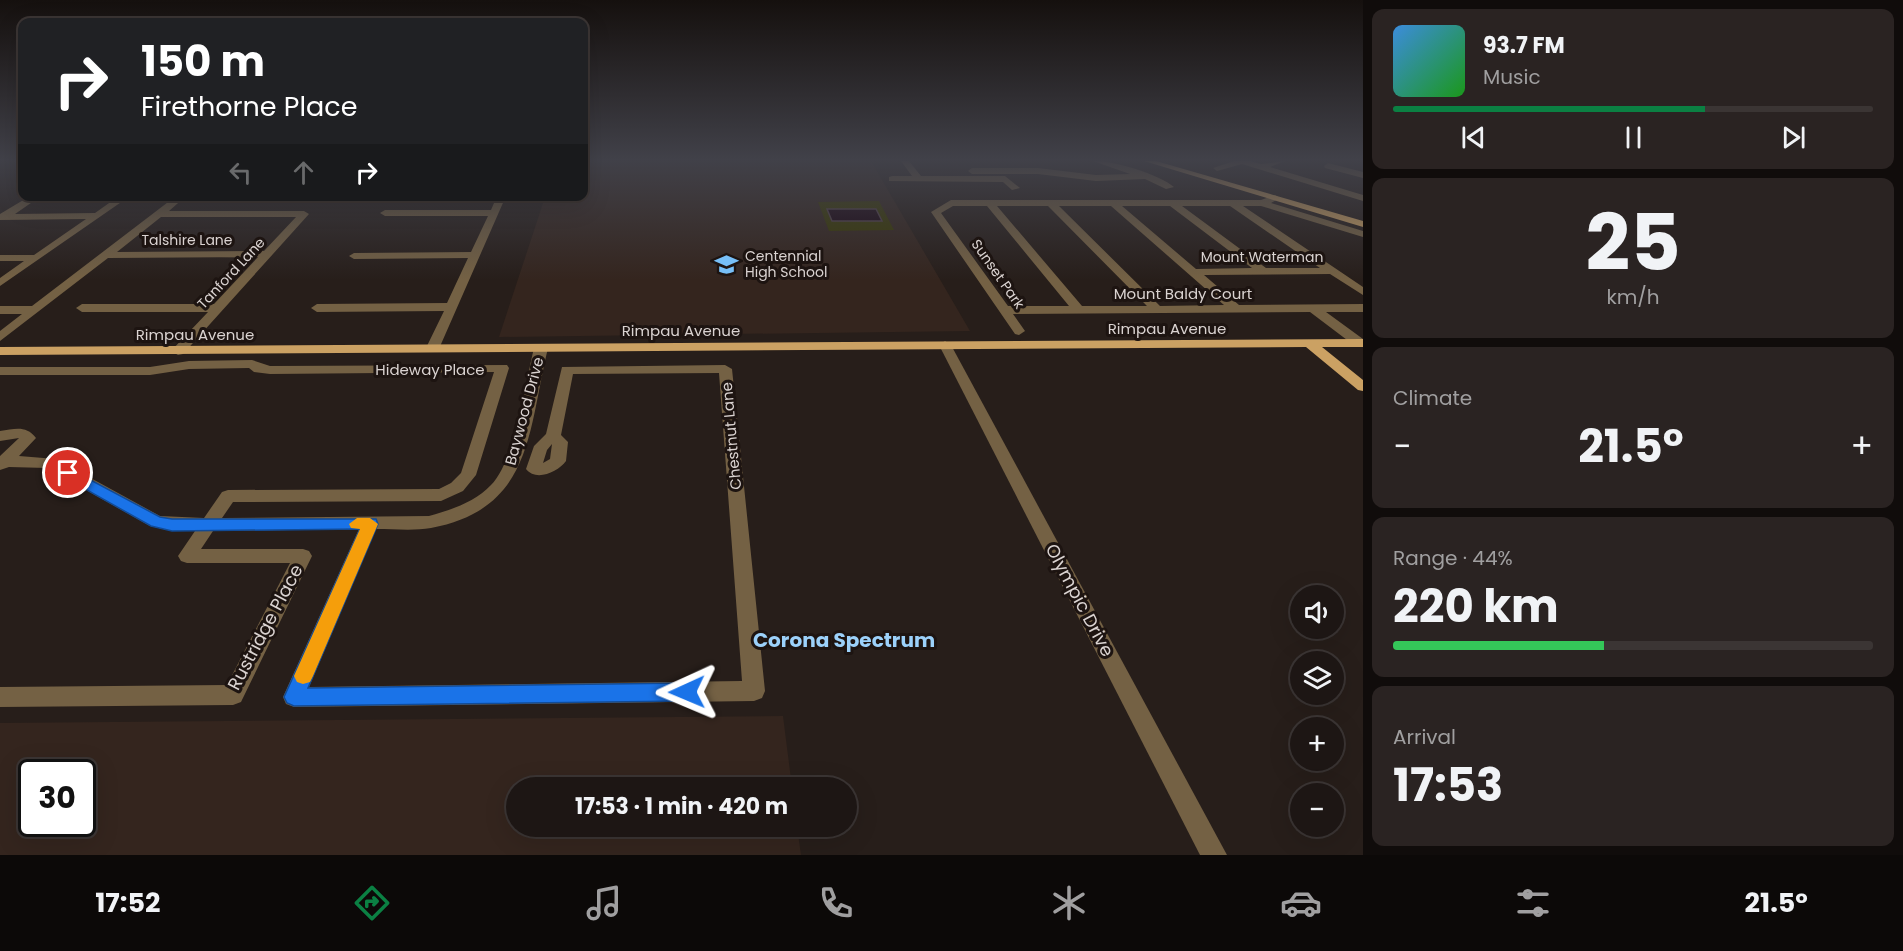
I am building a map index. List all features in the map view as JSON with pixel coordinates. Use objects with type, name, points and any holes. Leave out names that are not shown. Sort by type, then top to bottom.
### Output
[{"type":"main road","points":[[1285,201],[1363,224]]},
{"type":"main road","points":[[1310,201],[1363,216]]},
{"type":"main road","name":"Rimpau Avenue","points":[[0,351],[1362,343]]},
{"type":"main road","points":[[1310,344],[1363,387]]},
{"type":"street","points":[[1,217],[28,201]]},
{"type":"street","points":[[0,283],[119,201]]},
{"type":"street","points":[[0,337],[176,201]]},
{"type":"street","points":[[433,348],[500,201]]},
{"type":"street","points":[[1262,203],[1267,201]]},
{"type":"street","points":[[1172,202],[1263,271]]},
{"type":"street","points":[[1232,202],[1363,292]]},
{"type":"street","name":"Sunset Park","points":[[990,203],[951,203],[936,212],[1019,331]]},
{"type":"street","points":[[990,203],[1262,203],[1363,234]]},
{"type":"street","points":[[990,203],[1079,310]]},
{"type":"street","points":[[1051,203],[1157,309]]},
{"type":"street","points":[[1113,203],[1236,309]]},
{"type":"street","points":[[385,213],[494,213]]},
{"type":"street","name":"Tanford Lane","points":[[160,214],[304,214],[178,351]]},
{"type":"street","points":[[1,217],[97,216]]},
{"type":"street","points":[[1348,229],[1343,232],[1363,244]]},
{"type":"street","name":"Talshire Lane","points":[[106,255],[268,254]]},
{"type":"street","points":[[354,256],[475,255]]},
{"type":"street","points":[[0,258],[36,258]]},
{"type":"street","name":"Mount Waterman","points":[[1193,272],[1332,272]]},
{"type":"street","points":[[317,308],[451,307]]},
{"type":"street","points":[[82,308],[219,308]]},
{"type":"street","name":"Mount Baldy Court","points":[[1004,310],[1363,308]]},
{"type":"street","points":[[1314,309],[1362,343]]},
{"type":"street","points":[[0,310],[34,310]]},
{"type":"street","name":"Olympic Drive","points":[[945,345],[1214,855]]},
{"type":"street","name":"Baywood Drive","points":[[2,463],[50,463],[156,522],[172,525],[412,524],[456,514],[491,495],[505,479],[541,348]]},
{"type":"street","name":"Hideway Place","points":[[0,371],[150,371],[189,365],[244,364],[270,370],[502,368],[470,470],[458,487],[441,495],[228,496],[208,525]]},
{"type":"street","name":"Chestnut Lane","points":[[370,524],[294,697],[754,691],[725,369],[567,370],[553,437],[544,441],[539,448],[534,469],[510,467]]},
{"type":"street","points":[[0,436],[22,433],[28,438],[2,463]]},
{"type":"street","points":[[0,442],[21,446]]},
{"type":"street","name":"Rustridge Place","points":[[0,697],[233,695],[303,556],[187,556],[208,525]]},
{"type":"shaded area","name":"Centennial High School","points":[[544,201],[894,201],[970,331],[499,337]]},
{"type":"shaded area","points":[[879,201],[894,230],[829,231],[818,202]]},
{"type":"shaded area","points":[[827,209],[876,209],[882,221],[832,221]]},
{"type":"shaded area","points":[[783,716],[791,777],[506,777],[506,837],[798,837],[801,855],[0,855],[0,723]]},
{"type":"slow traffic","points":[[303,676],[370,524],[357,524]]},
{"type":"place","name":"Centennial High School","points":[[727,264]]},
{"type":"district","name":"Corona Spectrum","points":[[844,640]]},
{"type":"route","points":[[68,473],[156,522],[172,525],[370,524],[294,697],[687,692]]}]
